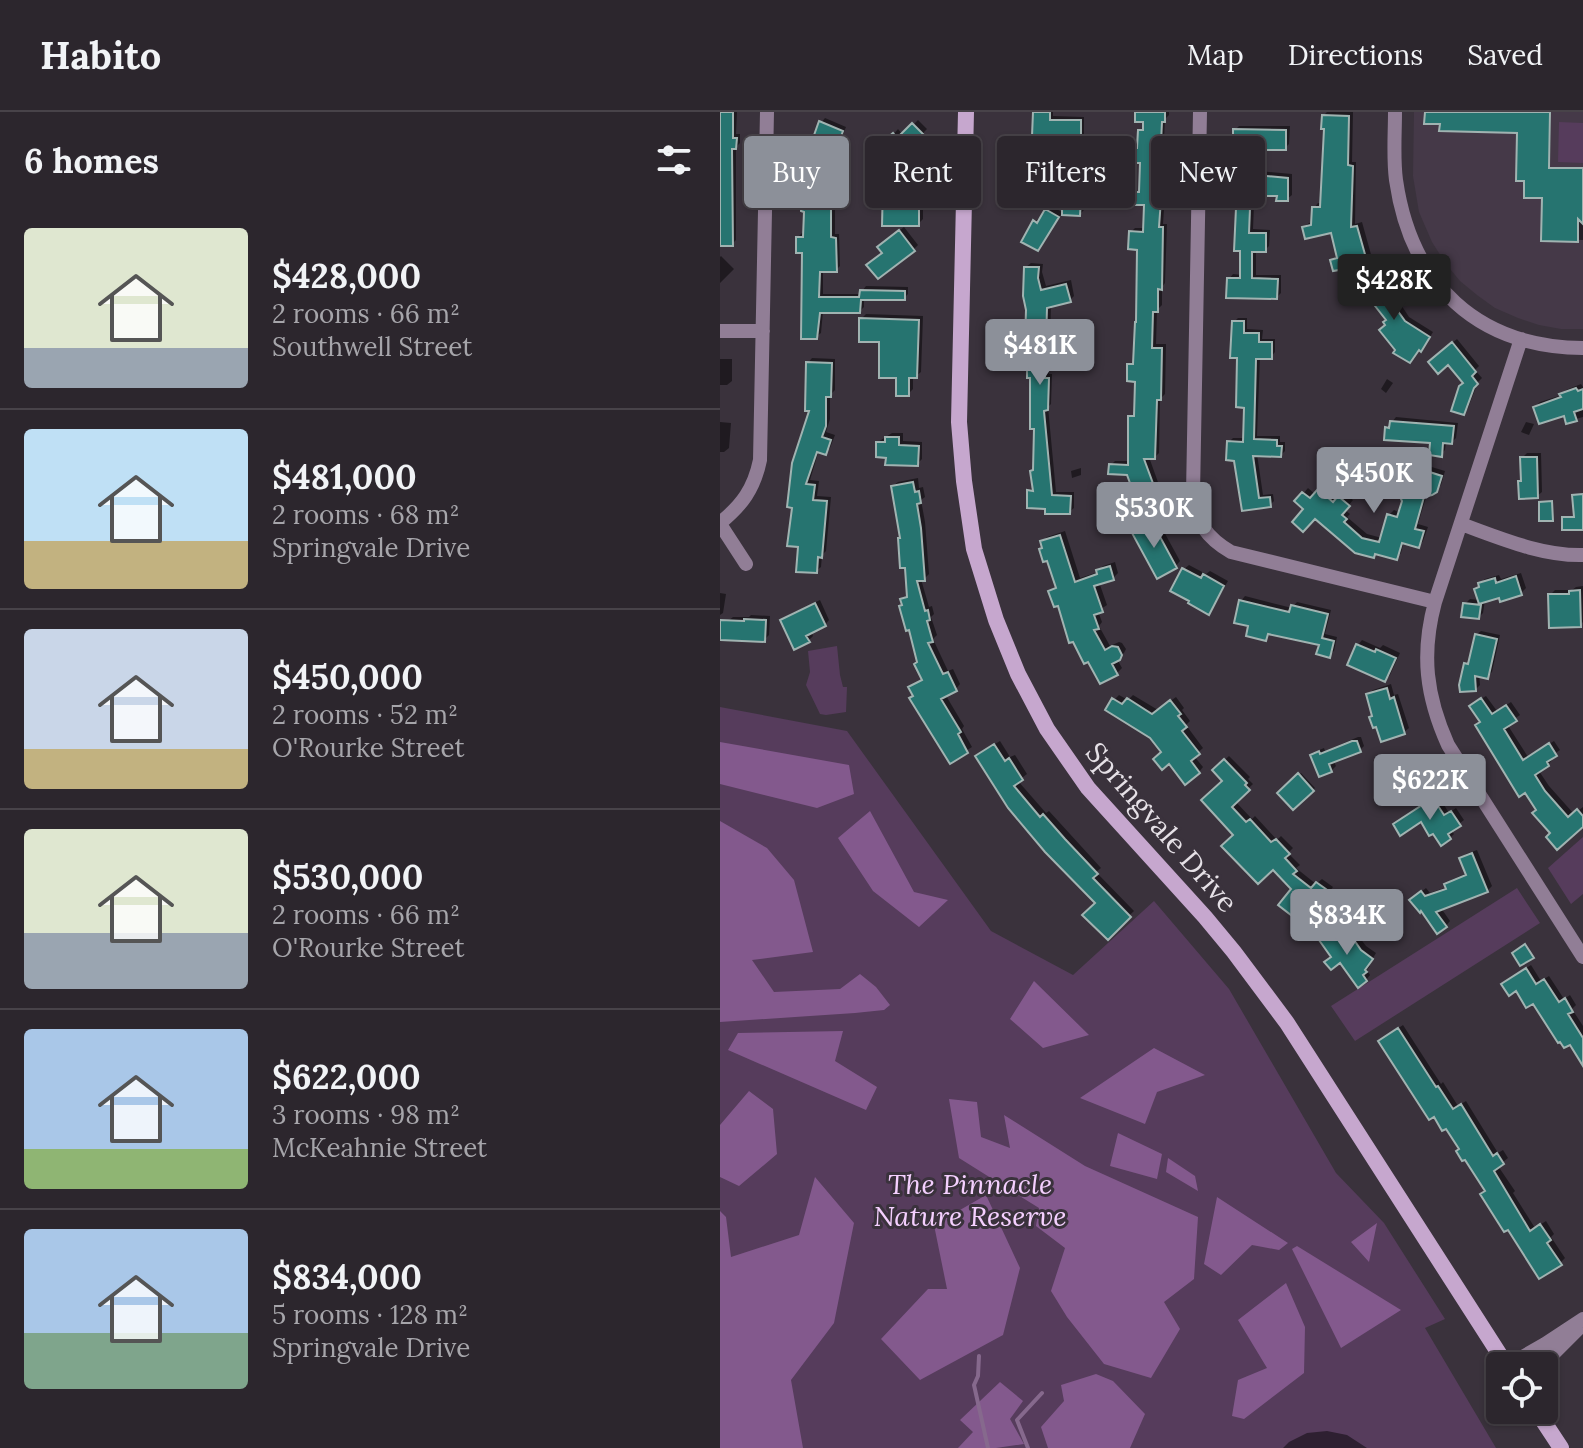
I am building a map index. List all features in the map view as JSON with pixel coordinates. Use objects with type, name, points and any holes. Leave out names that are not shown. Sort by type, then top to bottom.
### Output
[{"type":"main road","name":"Springvale Drive","points":[[966,112],[959,422],[964,481],[974,549],[996,620],[1019,676],[1047,729],[1088,788],[1205,917],[1287,1023],[1498,1352]]},
{"type":"main road","points":[[1545,1424],[1561,1448]]},
{"type":"street","points":[[746,564],[720,524],[736,511],[749,493],[760,460],[767,112]]},
{"type":"street","points":[[1200,112],[1193,494],[1205,531],[1217,544],[1231,552],[1435,602]]},
{"type":"street","points":[[1395,112],[1396,178],[1402,211],[1420,257],[1437,283],[1458,306],[1494,330],[1536,343],[1583,348]]},
{"type":"street","points":[[720,331],[763,331]]},
{"type":"street","points":[[1521,339],[1435,602],[1427,646],[1429,690],[1436,719],[1450,748],[1583,957]]},
{"type":"street","points":[[1461,524],[1543,551],[1583,555]]},
{"type":"street","points":[[1531,1352],[1583,1321]]},
{"type":"street","points":[[1554,1352],[1583,1321]]},
{"type":"shaded area","points":[[1414,112],[1583,112],[1583,329],[1539,325],[1495,308],[1460,281],[1446,264],[1419,212],[1413,176]]},
{"type":"shaded area","points":[[720,742],[849,765],[854,794],[817,808],[720,784]]},
{"type":"shaded area","points":[[870,811],[914,892],[948,900],[919,927],[873,891],[838,838]]},
{"type":"shaded area","points":[[720,821],[767,848],[794,880],[813,952],[752,960],[774,992],[840,989],[860,974],[876,987],[890,1005],[884,1010],[855,1013],[720,1022]]},
{"type":"shaded area","points":[[1034,981],[1089,1035],[1043,1048],[1010,1019]]},
{"type":"shaded area","points":[[843,1031],[835,1061],[877,1087],[866,1110],[728,1050],[738,1033]]},
{"type":"shaded area","points":[[1154,1048],[1205,1075],[1157,1092],[1145,1124],[1080,1098]]},
{"type":"shaded area","points":[[749,1091],[773,1109],[777,1154],[739,1186],[720,1177],[720,1125]]},
{"type":"shaded area","points":[[949,1099],[977,1102],[981,1137],[1010,1148],[1004,1115],[1085,1166],[1198,1217],[1194,1279],[1164,1302],[1180,1329],[1151,1378],[1104,1364],[1067,1317],[1051,1291],[1065,1248],[1036,1226],[1039,1208],[959,1158]]},
{"type":"shaded area","points":[[1118,1133],[1162,1154],[1157,1179],[1110,1166]]},
{"type":"shaded area","points":[[1168,1158],[1195,1176],[1198,1191],[1166,1172]]},
{"type":"shaded area","points":[[815,1177],[854,1223],[834,1323],[791,1380],[803,1448],[720,1448],[720,1211],[726,1217],[731,1257],[799,1235]]},
{"type":"shaded area","points":[[986,1195],[1020,1268],[1003,1335],[920,1380],[881,1339],[928,1289],[947,1289],[934,1225]]},
{"type":"shaded area","points":[[1217,1197],[1288,1243],[1279,1250],[1252,1245],[1221,1275],[1204,1264]]},
{"type":"shaded area","points":[[1377,1223],[1369,1262],[1351,1242]]},
{"type":"shaded area","points":[[1297,1246],[1401,1310],[1341,1348],[1292,1249]]},
{"type":"shaded area","points":[[1286,1283],[1305,1327],[1304,1373],[1244,1419],[1232,1416],[1238,1380],[1267,1368],[1238,1320]]},
{"type":"shaded area","points":[[1096,1374],[1113,1381],[1145,1414],[1130,1448],[1048,1448],[1041,1427],[1064,1401],[1061,1385]]},
{"type":"shaded area","points":[[1000,1382],[1023,1401],[1010,1419],[1024,1444],[958,1448],[973,1432],[960,1420]]},
{"type":"green space","points":[[1559,122],[1583,123],[1583,163],[1558,162]]},
{"type":"green space","points":[[837,646],[840,675],[843,687],[847,687],[846,712],[820,714],[806,685],[810,672],[808,651]]},
{"type":"green space","name":"The Pinnacle Nature Reserve","points":[[720,707],[847,731],[991,931],[1073,975],[1154,901],[1229,989],[1336,1173],[1384,1223],[1445,1319],[1425,1328],[1496,1448],[720,1448]]},
{"type":"green space","points":[[1583,837],[1583,894],[1571,904],[1548,868]]},
{"type":"green space","points":[[1517,888],[1540,923],[1355,1041],[1331,1006]]},
{"type":"building","points":[[720,112],[733,112],[733,138],[737,138],[736,149],[732,149],[733,246],[720,246]]},
{"type":"building","points":[[1033,112],[1050,112],[1050,120],[1081,120],[1081,136],[1032,136]]},
{"type":"building","points":[[1135,112],[1165,112],[1161,136],[1151,136],[1151,208],[1160,208],[1159,227],[1163,227],[1162,290],[1158,289],[1158,312],[1153,312],[1152,348],[1162,348],[1161,400],[1157,400],[1155,459],[1144,459],[1161,505],[1146,510],[1143,500],[1137,502],[1127,475],[1108,474],[1109,464],[1128,465],[1128,416],[1134,416],[1135,382],[1127,381],[1127,364],[1133,364],[1137,250],[1128,249],[1129,231],[1143,232],[1144,205],[1135,205],[1135,192],[1139,192],[1140,163],[1135,163],[1135,148],[1138,130],[1143,130],[1143,122],[1135,122]]},
{"type":"building","points":[[1425,112],[1550,112],[1549,168],[1583,168],[1583,224],[1578,219],[1578,242],[1541,241],[1542,198],[1524,198],[1524,181],[1516,181],[1517,133],[1439,131],[1440,124],[1424,124]]},
{"type":"building","points":[[1322,115],[1349,116],[1348,165],[1353,166],[1351,227],[1357,226],[1368,265],[1333,271],[1330,260],[1337,258],[1331,233],[1305,239],[1302,227],[1311,225],[1312,207],[1320,207]]},
{"type":"building","points":[[819,121],[843,131],[841,136],[814,136]]},
{"type":"building","points":[[912,123],[924,135],[923,136],[899,136]]},
{"type":"building","points":[[1233,129],[1286,130],[1286,150],[1265,150],[1265,136],[1233,136]]},
{"type":"building","points":[[1265,176],[1288,178],[1288,201],[1276,201],[1277,196],[1265,196]]},
{"type":"building","points":[[801,208],[831,208],[831,237],[836,238],[837,272],[820,272],[819,297],[859,297],[860,290],[905,291],[905,300],[861,300],[860,313],[820,313],[817,339],[801,339],[802,253],[796,253],[796,237],[803,237],[804,212]]},
{"type":"building","points":[[882,208],[919,208],[919,226],[882,226]]},
{"type":"building","points":[[1062,208],[1080,208],[1080,216],[1062,215]]},
{"type":"building","points":[[1236,208],[1250,208],[1249,233],[1266,233],[1266,252],[1252,252],[1252,278],[1278,279],[1277,299],[1226,298],[1227,278],[1240,278],[1240,251],[1234,251]]},
{"type":"building","points":[[1045,209],[1059,217],[1038,251],[1021,242],[1033,220],[1037,223]]},
{"type":"building","points":[[899,230],[915,251],[878,279],[866,265],[882,253],[877,247]]},
{"type":"building","points":[[1024,267],[1039,267],[1041,290],[1066,284],[1071,302],[1047,308],[1045,378],[1049,378],[1048,410],[1044,411],[1052,495],[1071,496],[1070,514],[1045,514],[1045,509],[1027,508],[1027,490],[1033,491],[1030,471],[1033,470],[1034,429],[1030,429],[1027,362],[1019,362],[1020,341],[1025,341]]},
{"type":"building","points":[[1371,272],[1405,321],[1430,337],[1410,363],[1393,353],[1395,350],[1379,330],[1386,320],[1357,283]]},
{"type":"building","points":[[859,318],[919,320],[917,378],[909,378],[909,396],[896,396],[896,378],[879,378],[879,342],[859,342]]},
{"type":"building","points":[[1232,321],[1244,321],[1244,333],[1259,333],[1259,342],[1272,342],[1272,359],[1256,359],[1254,439],[1277,440],[1277,446],[1282,446],[1281,457],[1253,456],[1259,498],[1270,497],[1271,507],[1242,511],[1234,461],[1226,460],[1227,441],[1243,442],[1244,408],[1236,407],[1237,358],[1230,358]]},
{"type":"building","points":[[1452,342],[1476,372],[1472,376],[1478,384],[1464,415],[1451,411],[1459,386],[1463,383],[1448,365],[1438,374],[1428,362]]},
{"type":"building","points":[[806,362],[832,363],[831,397],[826,397],[826,426],[822,437],[831,440],[826,455],[817,452],[806,484],[815,485],[813,500],[827,501],[822,558],[818,557],[817,573],[796,572],[798,547],[787,546],[792,508],[787,507],[792,463],[809,411],[805,411]]},
{"type":"building","points":[[1576,388],[1578,391],[1583,389],[1583,409],[1574,412],[1577,421],[1566,424],[1564,416],[1539,424],[1533,407]]},
{"type":"building","points":[[1390,421],[1454,426],[1452,444],[1443,443],[1442,457],[1429,455],[1430,443],[1384,440],[1385,427],[1389,428]]},
{"type":"building","points":[[885,437],[899,437],[899,445],[919,446],[918,466],[885,465],[886,458],[876,457],[876,442],[885,442]]},
{"type":"building","points":[[1520,457],[1537,457],[1538,498],[1519,499]]},
{"type":"building","points":[[1389,459],[1442,476],[1437,492],[1424,497],[1415,529],[1424,531],[1419,548],[1402,543],[1397,560],[1375,554],[1374,558],[1355,553],[1315,519],[1303,532],[1292,522],[1303,509],[1294,501],[1302,492],[1310,498],[1318,489],[1333,502],[1338,496],[1350,506],[1342,515],[1347,519],[1344,522],[1362,538],[1379,542],[1387,514],[1397,517],[1402,501],[1400,497],[1420,484],[1384,473]]},
{"type":"building","points":[[913,482],[915,492],[919,491],[921,503],[917,504],[925,581],[917,581],[930,620],[927,621],[933,642],[928,643],[943,674],[948,672],[957,691],[941,699],[961,732],[958,734],[968,753],[950,764],[909,698],[913,696],[908,687],[922,680],[914,664],[917,662],[909,630],[906,631],[899,606],[902,605],[900,599],[907,597],[905,568],[900,568],[900,538],[891,486]]},
{"type":"building","points":[[1583,494],[1583,530],[1562,530],[1562,517],[1574,517],[1572,495]]},
{"type":"building","points":[[1552,501],[1553,521],[1539,521],[1539,502]]},
{"type":"building","points":[[1152,522],[1177,568],[1157,579],[1132,533]]},
{"type":"building","points":[[1060,535],[1075,582],[1110,566],[1114,580],[1094,586],[1103,612],[1094,615],[1099,629],[1094,630],[1105,650],[1118,647],[1122,655],[1112,664],[1118,675],[1100,684],[1088,662],[1084,664],[1073,642],[1069,643],[1058,606],[1054,607],[1048,591],[1056,588],[1047,561],[1043,562],[1040,541]]},
{"type":"building","points":[[1182,568],[1201,578],[1203,574],[1224,586],[1209,615],[1170,591]]},
{"type":"building","points":[[1516,576],[1522,595],[1479,604],[1474,589],[1479,587],[1478,583],[1495,578],[1496,583]]},
{"type":"building","points":[[1580,590],[1581,627],[1549,628],[1548,594],[1569,594],[1569,591]]},
{"type":"building","points":[[1239,600],[1289,612],[1291,605],[1328,614],[1322,638],[1334,641],[1330,658],[1316,654],[1319,645],[1268,634],[1266,641],[1246,636],[1248,626],[1234,623]]},
{"type":"building","points":[[815,603],[826,626],[806,636],[810,642],[794,650],[780,620]]},
{"type":"building","points":[[1463,603],[1481,605],[1479,619],[1461,617]]},
{"type":"building","points":[[720,620],[766,620],[765,642],[720,640]]},
{"type":"building","points":[[1475,634],[1497,639],[1488,679],[1475,676],[1476,691],[1460,692],[1464,663],[1468,664]]},
{"type":"building","points":[[1356,644],[1396,658],[1385,682],[1347,665]]},
{"type":"building","points":[[1387,688],[1390,699],[1394,697],[1405,734],[1381,742],[1369,717],[1372,716],[1366,694]]},
{"type":"building","points":[[1112,698],[1122,704],[1127,698],[1152,714],[1170,700],[1187,727],[1182,731],[1200,754],[1191,761],[1200,773],[1185,785],[1169,764],[1162,770],[1153,759],[1161,752],[1150,738],[1105,710]]},
{"type":"building","points":[[1481,698],[1492,714],[1506,705],[1517,721],[1504,729],[1523,760],[1549,743],[1557,756],[1535,775],[1568,817],[1577,809],[1583,816],[1583,827],[1557,850],[1546,837],[1550,833],[1532,813],[1536,810],[1525,793],[1519,797],[1475,725],[1480,722],[1469,706]]},
{"type":"building","points":[[1357,741],[1361,752],[1329,764],[1332,772],[1319,777],[1310,755]]},
{"type":"building","points":[[994,744],[1005,761],[1009,758],[1023,780],[1014,786],[1040,817],[1043,814],[1098,874],[1093,878],[1131,917],[1108,940],[1082,915],[1095,903],[1045,852],[1008,808],[975,756]]},
{"type":"building","points":[[1389,758],[1401,764],[1397,772],[1423,787],[1415,803],[1393,792],[1385,766]]},
{"type":"building","points":[[1224,759],[1250,790],[1232,807],[1246,822],[1250,819],[1271,842],[1276,839],[1290,854],[1285,858],[1297,871],[1293,874],[1311,888],[1316,882],[1330,892],[1304,925],[1278,905],[1291,889],[1273,870],[1258,884],[1221,846],[1233,835],[1201,800],[1222,781],[1212,770]]},
{"type":"building","points":[[1298,773],[1314,791],[1293,810],[1277,793]]},
{"type":"building","points":[[1433,798],[1444,815],[1451,811],[1461,826],[1448,834],[1451,839],[1441,846],[1433,834],[1429,836],[1421,822],[1400,836],[1393,824]]},
{"type":"building","points":[[1472,853],[1488,892],[1436,912],[1447,927],[1437,934],[1409,900],[1421,891],[1425,896],[1446,889],[1444,884],[1466,875],[1459,858]]},
{"type":"building","points":[[1333,930],[1343,944],[1352,937],[1361,950],[1373,959],[1363,975],[1367,981],[1358,988],[1340,963],[1331,970],[1324,962],[1331,957],[1319,940]]},
{"type":"building","points":[[1525,944],[1534,958],[1520,966],[1512,953]]},
{"type":"building","points":[[1526,968],[1536,984],[1544,979],[1559,1002],[1565,998],[1573,1012],[1568,1014],[1583,1038],[1583,1066],[1570,1045],[1564,1048],[1558,1043],[1533,1004],[1526,1008],[1516,991],[1509,996],[1501,984]]},
{"type":"building","points":[[1398,1028],[1453,1109],[1461,1104],[1493,1156],[1497,1153],[1504,1164],[1494,1171],[1530,1231],[1540,1224],[1551,1240],[1547,1243],[1562,1265],[1539,1279],[1508,1230],[1504,1232],[1480,1194],[1485,1191],[1465,1160],[1462,1161],[1456,1151],[1459,1149],[1446,1129],[1442,1131],[1434,1117],[1429,1120],[1378,1041]]},
{"type":"waterway","points":[[979,1356],[978,1376],[974,1385],[988,1448]]},
{"type":"waterway","points":[[1028,1448],[1017,1420],[1042,1393]]}]
